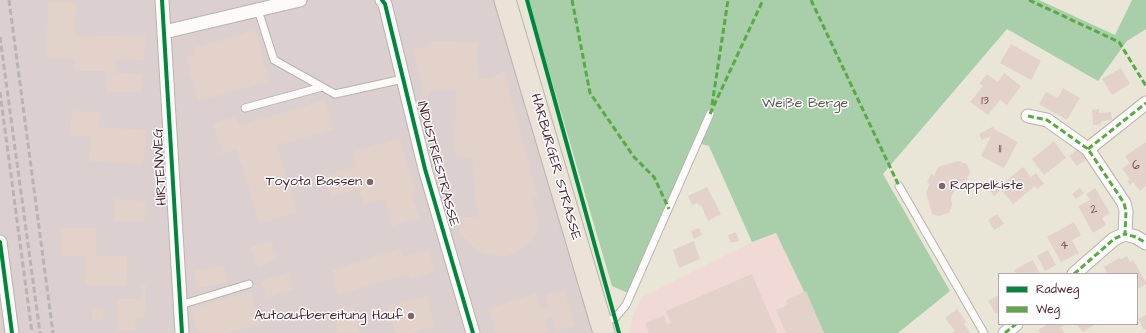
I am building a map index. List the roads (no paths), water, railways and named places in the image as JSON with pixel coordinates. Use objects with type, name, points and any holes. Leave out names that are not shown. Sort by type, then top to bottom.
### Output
[{"type":"main road","name":"HARBURGER STRASSE","points":[[505,0],[602,328]]},
{"type":"street","name":"HIRTENWEG","points":[[162,0],[182,333]]},
{"type":"street","points":[[164,32],[300,0]]},
{"type":"street","name":"INDUSTRIESTRASSE","points":[[382,0],[425,169],[473,333]]},
{"type":"street","points":[[1088,149],[1146,103]]},
{"type":"street","points":[[1028,116],[1047,120],[1088,149],[1124,203],[1126,211],[1125,234]]},
{"type":"street","points":[[1075,273],[1114,239],[1125,234],[1136,237],[1146,244]]},
{"type":"street","points":[[0,242],[12,333]]},
{"type":"street","points":[[1005,333],[1015,325]]},
{"type":"lane","points":[[258,10],[274,60],[335,94],[403,79]]},
{"type":"lane","points":[[245,108],[322,87]]},
{"type":"lane","points":[[602,328],[615,318],[626,305],[710,114]]},
{"type":"lane","points":[[899,186],[984,333]]},
{"type":"lane","points":[[180,305],[249,284]]},
{"type":"railway","points":[[9,0],[53,333]]},
{"type":"railway","points":[[0,37],[40,333]]},
{"type":"railway","points":[[0,92],[32,333]]},
{"type":"place","name":"Toyota Bassen","points":[[370,182]]},
{"type":"place","name":"Rappelkiste","points":[[942,186]]},
{"type":"place","name":"Autoaufbereitung Hauf","points":[[411,316]]},
{"type":"park label","name":"Weiße Berge","points":[[805,104]]}]
